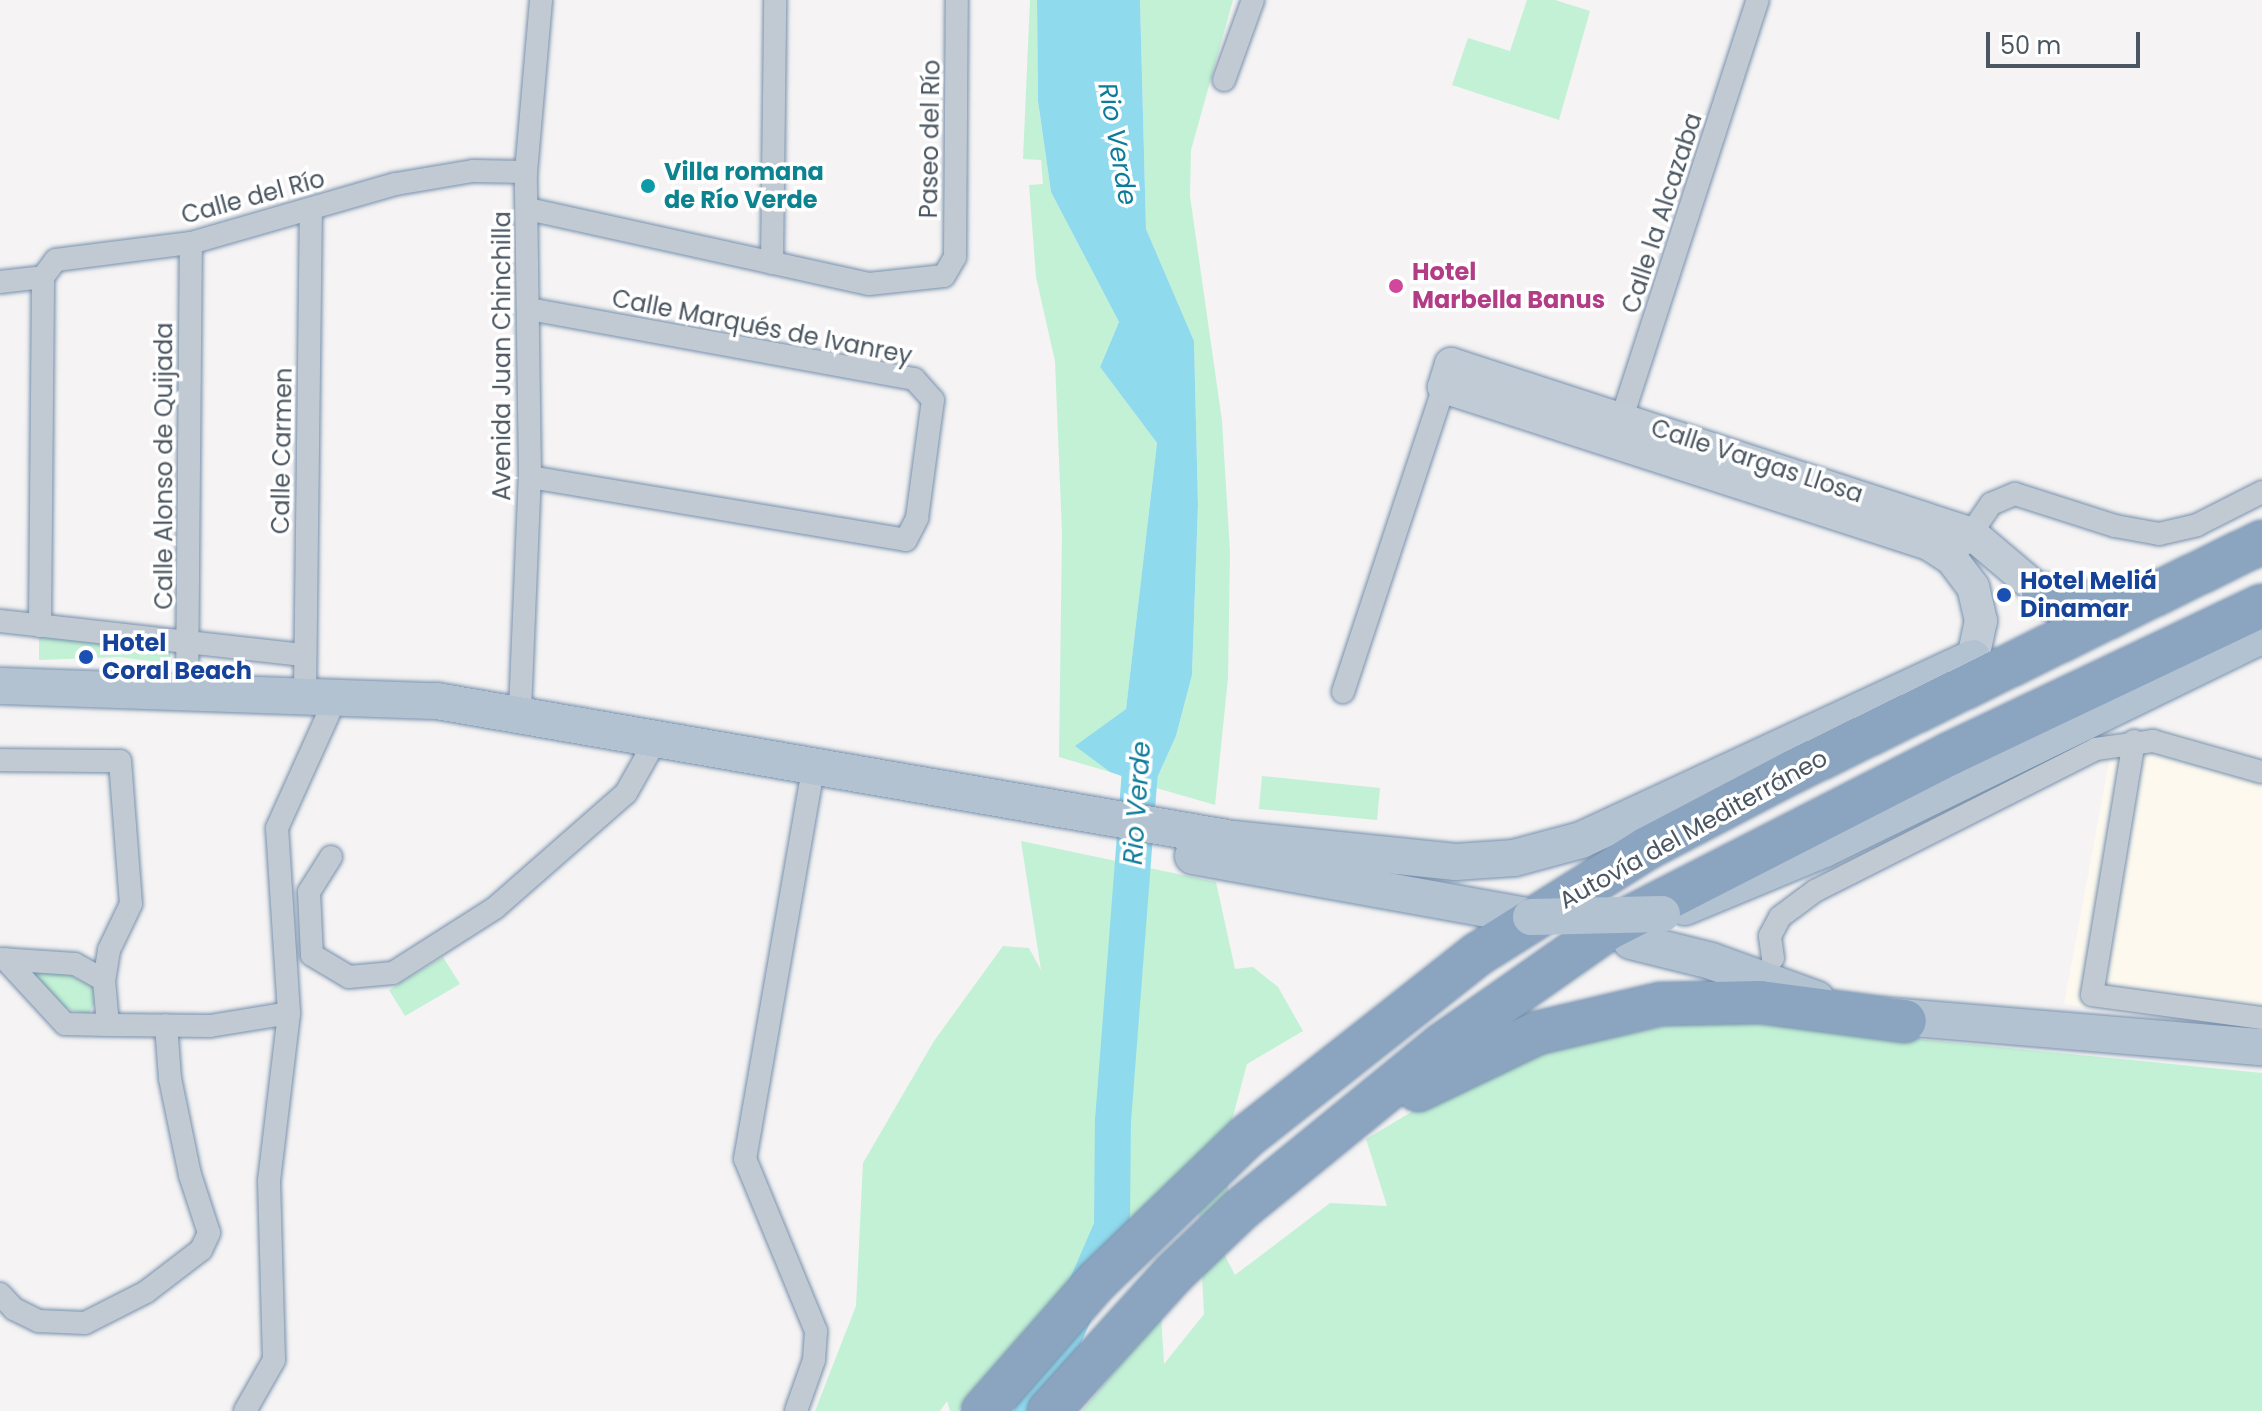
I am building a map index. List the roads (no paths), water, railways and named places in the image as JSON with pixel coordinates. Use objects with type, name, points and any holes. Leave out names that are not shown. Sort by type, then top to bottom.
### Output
[{"type":"highway","name":"Autovía del Mediterráneo","points":[[983,1411],[1097,1281],[1246,1137],[1396,1015],[1558,902],[1792,772],[1966,666],[2138,602],[2262,542]]},
{"type":"highway","points":[[2043,594],[2058,602],[2086,598],[2138,602]]},
{"type":"highway","name":"Autovía del Mediterráneo","points":[[1049,1411],[1129,1320],[1241,1209],[1328,1134],[1519,988],[1606,930],[1668,904],[1950,754],[2262,606]]},
{"type":"highway","points":[[1886,701],[1966,666]]},
{"type":"highway","points":[[1328,1134],[1375,1117],[1495,1049],[1621,1010],[1738,1001],[1905,1021]]},
{"type":"main road","points":[[1514,914],[1621,919],[1824,849],[2262,635]]},
{"type":"main road","points":[[0,686],[187,690],[317,703],[533,733],[810,786],[1006,812]]},
{"type":"main road","points":[[1230,851],[1424,861],[1514,858],[1618,825],[1886,701]]},
{"type":"main road","points":[[0,707],[317,703],[520,711],[1006,812],[1230,851],[1514,914],[1711,961],[1843,1008],[1905,1021],[2262,1047]]},
{"type":"street","name":"Avenida Juan Chinchilla","points":[[520,711],[530,477],[526,172],[541,0]]},
{"type":"street","points":[[528,209],[772,263],[775,0]]},
{"type":"street","name":"Paseo del Río","points":[[772,263],[869,284],[944,276],[955,257],[957,0]]},
{"type":"street","points":[[1224,80],[1253,0]]},
{"type":"street","name":"Calle la Alcazaba","points":[[1618,429],[1758,0]]},
{"type":"street","name":"Calle del Río","points":[[0,282],[43,277],[56,260],[191,243],[396,184],[473,171],[526,172]]},
{"type":"street","name":"Calle Carmen","points":[[311,210],[305,655],[317,703]]},
{"type":"street","name":"Calle Alonso de Quijada","points":[[187,690],[191,243]]},
{"type":"street","points":[[40,626],[43,277]]},
{"type":"street","name":"Calle Marqués de Ivanrey","points":[[530,309],[914,379],[933,400],[917,518],[906,540],[530,477]]},
{"type":"street","points":[[1343,692],[1448,375]]},
{"type":"street","name":"Calle Vargas Llosa","points":[[1448,375],[1880,515],[1972,534],[2043,594]]},
{"type":"street","points":[[1952,559],[1991,504],[2015,494],[2115,526],[2159,534],[2197,525],[2262,492]]},
{"type":"street","name":"Calle Vargas Llosa","points":[[1880,515],[1952,559],[1973,587],[1966,666]]},
{"type":"street","points":[[0,621],[189,645],[305,655]]},
{"type":"street","points":[[245,1411],[274,1360],[269,1181],[289,1013],[277,828],[317,703]]},
{"type":"street","points":[[1773,958],[1770,936],[1780,917],[1815,891],[2096,749],[2134,741],[2196,751],[2262,772]]},
{"type":"street","points":[[2134,741],[2092,995],[2262,1018]]},
{"type":"street","points":[[331,857],[309,892],[312,955],[349,977],[393,973],[495,908],[626,793],[648,754]]},
{"type":"street","points":[[0,760],[120,761],[131,904],[109,950],[104,980],[108,1025]]},
{"type":"street","points":[[796,1411],[814,1360],[816,1331],[745,1159],[810,786]]},
{"type":"street","points":[[3,959],[65,1024],[210,1026],[289,1013]]},
{"type":"street","points":[[3,959],[75,964],[104,980]]},
{"type":"street","points":[[0,1294],[14,1309],[39,1321],[85,1323],[146,1292],[201,1250],[209,1233],[190,1175],[170,1078],[166,1025]]},
{"type":"water","points":[[1037,0],[1140,0],[1146,229],[1194,341],[1198,505],[1192,675],[1176,736],[1153,787],[1110,772],[1075,746],[1126,709],[1157,443],[1100,367],[1119,322],[1051,192],[1038,101]]},
{"type":"waterway","name":"Rio Verde","points":[[1032,1411],[1112,1227],[1113,1121],[1143,735]]},
{"type":"place","name":"Villa romana de Río Verde","points":[[648,186]]},
{"type":"place","name":"Hotel Marbella Banus","points":[[1396,286]]},
{"type":"place","name":"Hotel Meliá Dinamar","points":[[2004,595]]},
{"type":"place","name":"Hotel Coral Beach","points":[[86,657]]}]
